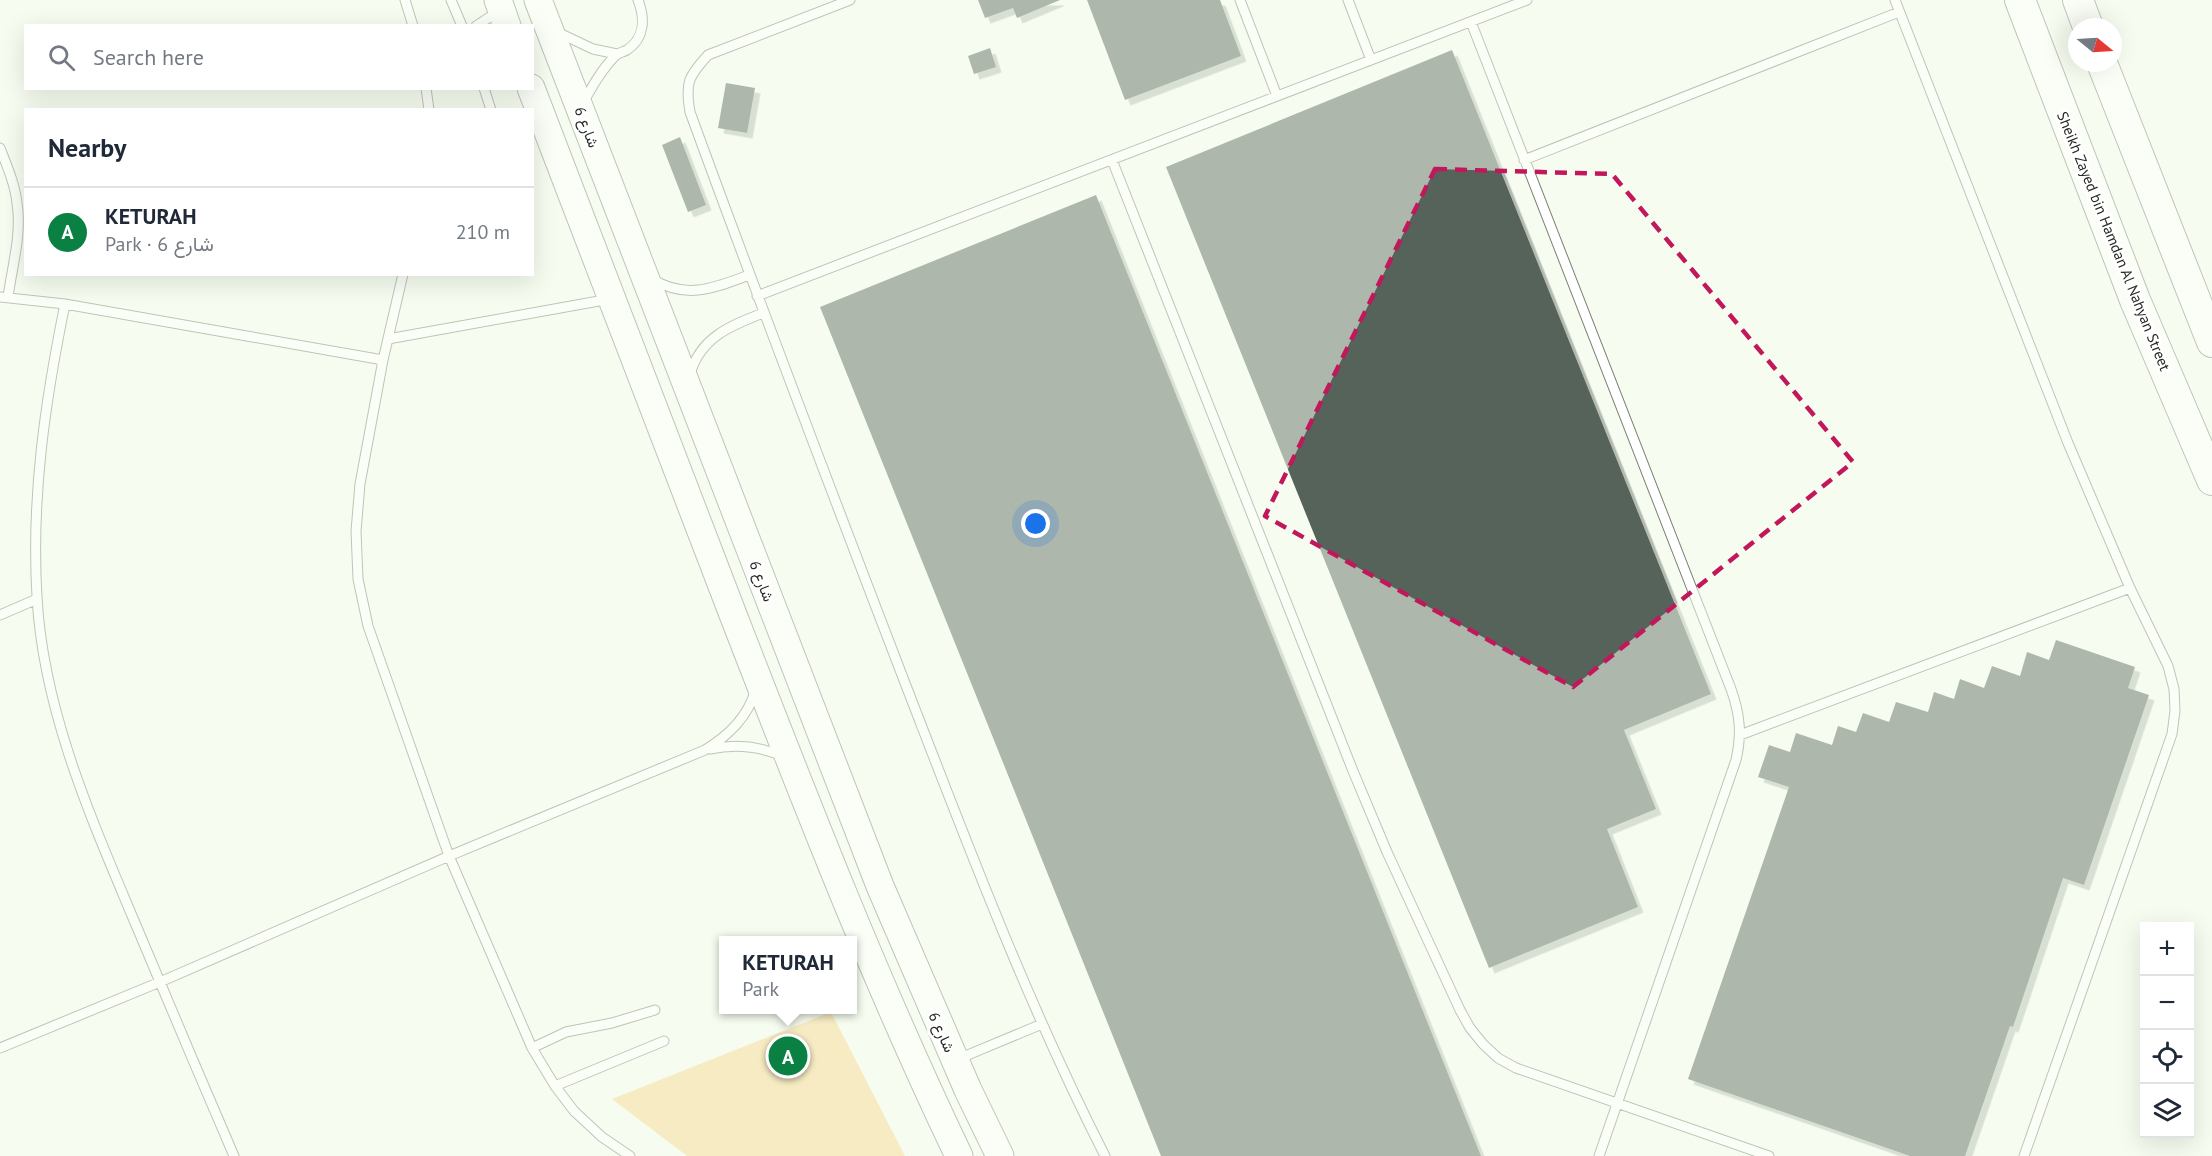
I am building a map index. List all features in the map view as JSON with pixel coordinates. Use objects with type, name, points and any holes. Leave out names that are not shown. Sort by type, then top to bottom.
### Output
[{"type":"main road","name":"Sheikh Zayed bin Hamdan Al Nahyan Street","points":[[2020,0],[2135,300],[2212,480]]},
{"type":"main road","points":[[2078,0],[2085,18]]},
{"type":"main road","points":[[2106,72],[2212,342]]},
{"type":"street","name":"شارع 6","points":[[538,0],[880,886],[955,1060],[1000,1156]]},
{"type":"street","points":[[532,90],[790,760],[888,1002],[959,1156]]},
{"type":"lane","points":[[405,0],[412,24]]},
{"type":"lane","points":[[451,0],[461,24]]},
{"type":"lane","points":[[580,108],[616,54],[636,42],[641,33],[644,22],[638,0]]},
{"type":"lane","points":[[850,0],[708,55],[693,71],[686,91],[690,112],[763,313],[989,900],[1042,1024],[1105,1156]]},
{"type":"lane","points":[[1240,0],[1277,96]]},
{"type":"lane","points":[[1348,0],[1371,60]]},
{"type":"lane","points":[[757,296],[1527,0]]},
{"type":"lane","points":[[1895,0],[2068,443],[2130,588],[2168,666],[2174,689],[2175,711],[2172,734],[2024,1156]]},
{"type":"lane","points":[[480,24],[502,12]]},
{"type":"lane","points":[[1524,160],[1899,12]]},
{"type":"lane","points":[[1471,22],[1731,689],[1740,720],[1740,735],[1732,772],[1599,1156]]},
{"type":"lane","points":[[548,27],[593,49],[616,54]]},
{"type":"lane","points":[[426,90],[429,108]]},
{"type":"lane","points":[[485,90],[490,108]]},
{"type":"lane","points":[[0,148],[18,204],[17,237],[4,297],[65,304],[383,360]]},
{"type":"lane","points":[[1112,160],[1353,771],[1470,1028],[1498,1058],[1516,1068],[1770,1156]]},
{"type":"lane","points":[[642,271],[667,287],[697,291],[712,289],[749,275]]},
{"type":"lane","points":[[403,276],[383,360],[360,484],[356,531],[358,579],[368,626],[449,856],[531,1048],[574,1111],[602,1137],[630,1156]]},
{"type":"lane","points":[[388,339],[611,298]]},
{"type":"lane","points":[[65,304],[42,431],[37,495],[37,599],[49,681],[81,792],[234,1156]]},
{"type":"lane","points":[[686,388],[699,353],[711,339],[726,327],[763,313]]},
{"type":"lane","points":[[1740,735],[2130,588]]},
{"type":"lane","points":[[0,615],[37,599]]},
{"type":"lane","points":[[705,750],[734,728],[749,705],[759,679]]},
{"type":"lane","points":[[0,1048],[160,982],[449,856],[705,750],[722,746],[757,748],[790,760]]},
{"type":"lane","points":[[531,1048],[573,1030],[612,1023],[655,1011]]},
{"type":"lane","points":[[955,1060],[1042,1024]]},
{"type":"lane","points":[[555,1086],[664,1041]]},
{"type":"highlighted area","points":[[1435,169],[1612,174],[1853,462],[1573,687],[1265,516]]},
{"type":"shaded area","points":[[826,1014],[832,1014],[905,1156],[687,1156],[612,1099]]},
{"type":"building","points":[[978,0],[1060,0],[1017,18],[1013,8],[985,18]]},
{"type":"building","points":[[1087,0],[1220,0],[1241,56],[1125,100]]},
{"type":"building","points":[[990,48],[996,67],[974,74],[968,56]]},
{"type":"building","points":[[1452,50],[1711,694],[1624,730],[1656,809],[1607,829],[1638,907],[1489,968],[1166,167]]},
{"type":"building","points":[[726,83],[755,88],[747,133],[718,128]]},
{"type":"building","points":[[680,137],[706,205],[688,212],[662,145]]},
{"type":"building","points":[[1096,195],[1481,1156],[1161,1156],[820,307]]},
{"type":"building","points":[[2056,640],[2135,667],[2128,688],[2149,695],[2084,885],[2063,878],[2013,1027],[2010,1026],[1965,1156],[1910,1156],[1688,1079],[1789,787],[1758,777],[1769,745],[1790,752],[1796,733],[1832,745],[1838,726],[1856,732],[1863,713],[1889,722],[1896,702],[1928,712],[1934,692],[1954,699],[1960,679],[1984,688],[1992,666],[2020,676],[2027,652],[2049,660]]},
{"type":"place","name":"KETURAH","points":[[788,1056]]}]
